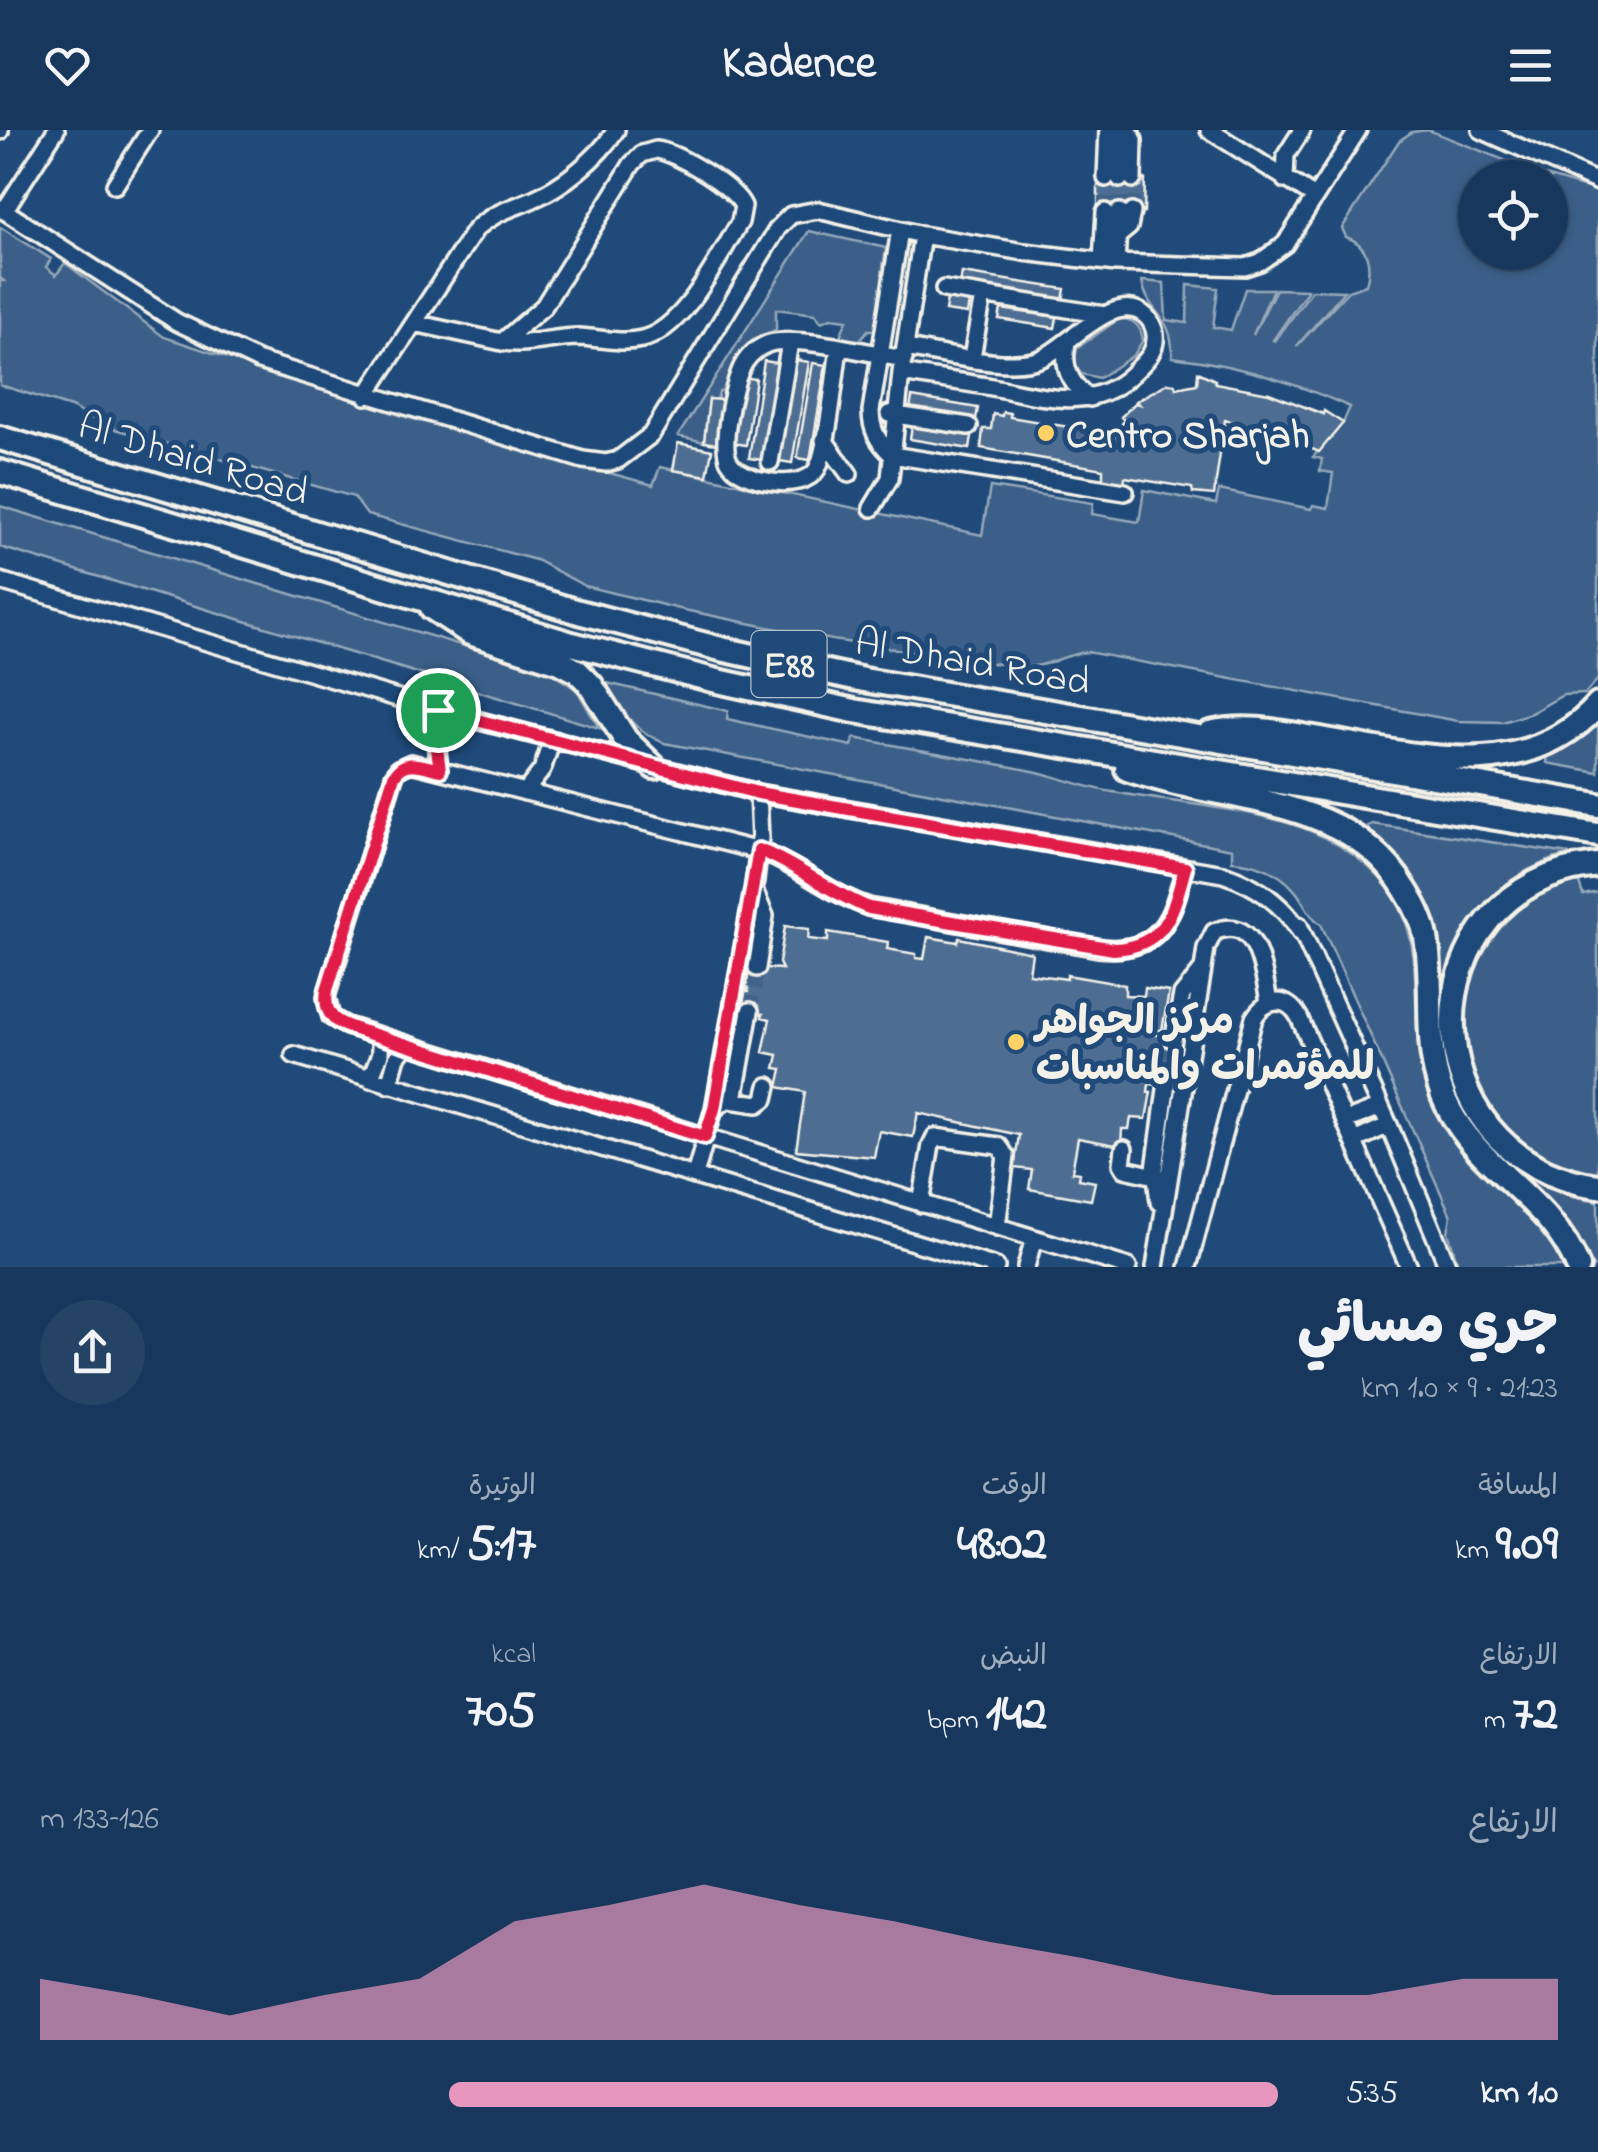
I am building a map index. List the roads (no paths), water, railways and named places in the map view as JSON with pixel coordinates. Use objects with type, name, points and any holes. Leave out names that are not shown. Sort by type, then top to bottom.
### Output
[{"type":"highway","name":"Al Dhaid Road","points":[[0,438],[562,607],[685,640],[864,680],[1598,805]]},
{"type":"highway","name":"Al Dhaid Road","points":[[3,475],[572,644],[713,680],[854,711],[1598,835]]},
{"type":"highway","points":[[422,598],[445,619],[470,633],[577,671],[591,685],[634,750],[654,767]]},
{"type":"highway","points":[[1195,738],[1252,729],[1441,758],[1496,758],[1548,742],[1572,728],[1598,705]]},
{"type":"highway","points":[[1077,749],[1167,782],[1304,812],[1344,829],[1376,852],[1411,898],[1426,936],[1431,1056],[1448,1107],[1479,1152],[1554,1224],[1578,1267]]},
{"type":"highway","points":[[1598,865],[1568,870],[1534,884],[1492,919],[1471,948],[1458,980],[1451,1033],[1463,1085],[1492,1131],[1533,1166],[1566,1180],[1598,1186]]},
{"type":"street","points":[[56,130],[2,209],[178,322],[259,361],[582,460],[606,463],[640,446],[660,423],[778,228],[791,215],[818,210],[922,235],[1110,262],[1230,268],[1260,262],[1285,244],[1358,130]]},
{"type":"street","points":[[116,185],[150,130]]},
{"type":"street","points":[[366,396],[468,240],[484,222],[545,193],[592,158],[616,130]]},
{"type":"street","points":[[1108,130],[1120,179],[1125,130]]},
{"type":"street","points":[[1209,130],[1315,197]]},
{"type":"street","points":[[1285,180],[1286,155],[1302,130]]},
{"type":"street","points":[[1481,130],[1598,182]]},
{"type":"street","points":[[414,323],[502,342],[632,340],[655,335],[692,298],[740,222],[744,212],[741,200],[670,153],[656,150],[642,154],[544,306],[502,342]]},
{"type":"street","points":[[1264,166],[1286,155]]},
{"type":"street","points":[[1118,212],[1118,236],[1110,262],[1118,212]]},
{"type":"street","points":[[900,230],[870,411],[873,431],[892,454],[1125,492]]},
{"type":"street","points":[[872,508],[890,478],[922,235]]},
{"type":"street","points":[[944,289],[1105,315]]},
{"type":"street","points":[[978,358],[987,297]]},
{"type":"street","points":[[839,348],[818,468],[804,481],[794,484],[748,475],[732,466],[725,441],[741,370],[768,343],[790,342],[839,348],[879,355],[1047,398],[1090,398],[1127,378],[1150,354],[1154,330],[1142,314],[1122,308],[1031,362],[978,358],[903,360]]},
{"type":"street","points":[[770,462],[790,342]]},
{"type":"street","points":[[1067,343],[1068,375],[1090,398]]},
{"type":"street","points":[[870,411],[969,426]]},
{"type":"street","points":[[824,440],[849,474]]},
{"type":"street","points":[[0,581],[438,710],[758,793],[1236,879],[1262,892],[1284,910],[1301,933],[1389,1125],[1448,1267]]},
{"type":"street","points":[[438,710],[436,741],[440,770]]},
{"type":"street","points":[[524,792],[542,770],[552,740]]},
{"type":"street","points":[[1128,1267],[338,1023],[325,1003],[394,776],[411,763],[759,850],[869,908],[1114,949],[1140,945],[1161,930],[1174,908],[1185,868]]},
{"type":"street","points":[[694,1175],[714,1109],[754,890],[759,850],[758,793]]},
{"type":"street","points":[[754,890],[765,916],[757,968]]},
{"type":"street","points":[[1154,1267],[1206,948],[1214,932],[1234,928],[1256,945],[1269,1002]]},
{"type":"street","points":[[1174,1040],[1182,995],[1203,969]]},
{"type":"street","points":[[1188,1267],[1254,1018],[1269,1002],[1294,1009],[1409,1267]]},
{"type":"street","points":[[714,1109],[730,1100],[737,1087],[750,1011]]},
{"type":"street","points":[[370,1079],[380,1054],[380,1036]]},
{"type":"street","points":[[390,1085],[397,1057],[407,1045]]},
{"type":"street","points":[[294,1056],[996,1267]]},
{"type":"street","points":[[1161,1210],[1155,1176],[1167,1082]]},
{"type":"street","points":[[730,1100],[758,1104],[768,1086]]},
{"type":"street","points":[[1345,1120],[1381,1107]]},
{"type":"street","points":[[1354,1141],[1389,1125]]},
{"type":"street","points":[[921,1204],[935,1136],[999,1146],[1006,1156],[997,1227]]},
{"type":"street","points":[[1124,1149],[1125,1169],[1155,1176]]},
{"type":"street","points":[[1026,1267],[1034,1238]]},
{"type":"tunnel","points":[[1105,212],[1106,178]]},
{"type":"tunnel","points":[[1119,212],[1120,179]]},
{"type":"tunnel","points":[[1132,212],[1133,179]]},
{"type":"tunnel","points":[[750,1011],[757,968]]},
{"type":"tunnel","points":[[1167,1082],[1173,1040]]},
{"type":"place","name":"Centro Sharjah","points":[[1046,433]]},
{"type":"place","name":"مركز الجواهر للمؤتمرات والمناسبات","points":[[1016,1042]]}]
